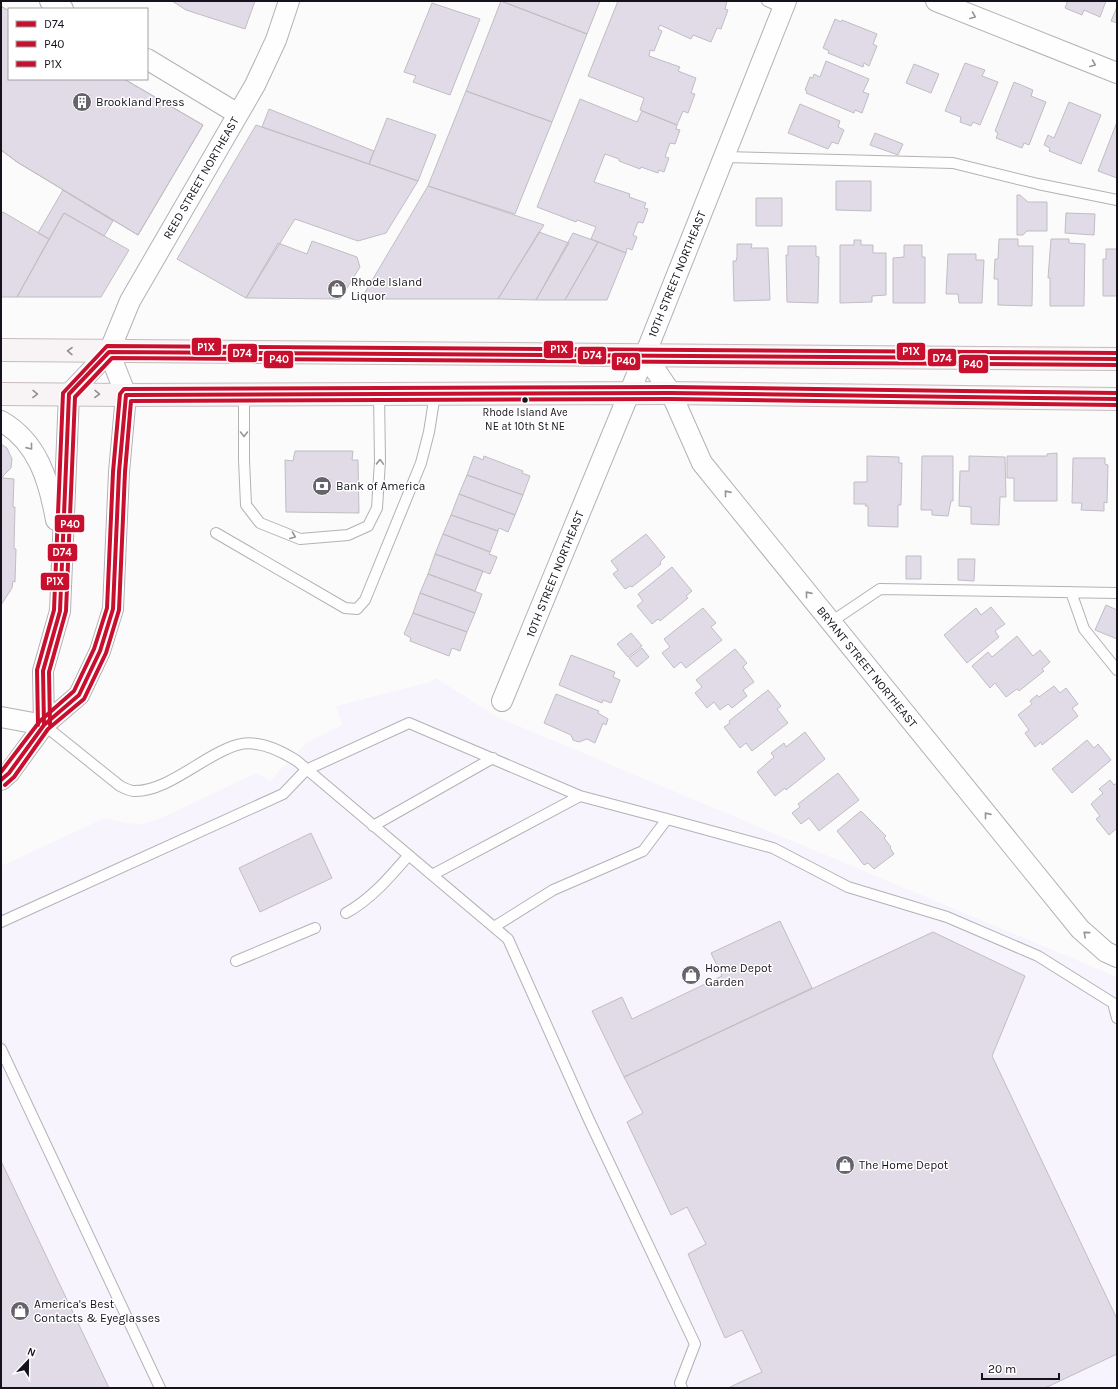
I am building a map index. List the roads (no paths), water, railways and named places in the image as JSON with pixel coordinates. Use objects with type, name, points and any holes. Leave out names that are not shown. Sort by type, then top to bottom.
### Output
[{"type":"main road","points":[[1,350],[1117,359]]},
{"type":"main road","points":[[1,394],[244,395],[671,392],[1117,399]]},
{"type":"street","points":[[50,1],[61,8]]},
{"type":"street","name":"REED STREET NORTHEAST","points":[[109,352],[130,301],[266,63],[289,1]]},
{"type":"street","points":[[936,1],[1117,74]]},
{"type":"street","name":"10TH STREET NORTHEAST","points":[[502,702],[645,355],[724,157],[779,3]]},
{"type":"street","points":[[148,60],[238,114]]},
{"type":"street","points":[[1,780],[9,772],[44,725],[79,695],[100,652],[113,609],[119,472],[126,395],[109,352],[69,394],[60,611],[43,671],[44,725]]},
{"type":"street","name":"BRYANT STREET NORTHEAST","points":[[645,355],[671,392],[702,463],[1080,929],[1106,952],[1117,956]]},
{"type":"street","points":[[1,421],[20,435],[38,456],[50,489],[62,553]]},
{"type":"street","points":[[1,717],[44,725]]},
{"type":"street","points":[[1,730],[44,725]]},
{"type":"lane","points":[[724,157],[952,163],[1038,184],[1117,200]]},
{"type":"lane","points":[[244,395],[246,505],[260,523],[300,538],[348,536],[368,526],[377,508],[380,461],[379,394]]},
{"type":"lane","points":[[216,533],[345,608],[357,609],[365,600],[421,463],[429,432],[435,394]]},
{"type":"lane","points":[[831,622],[880,589],[1117,593]]},
{"type":"lane","points":[[1071,592],[1084,629],[1117,670]]},
{"type":"lane","points":[[1,922],[283,794],[306,770],[409,723],[580,796],[773,848],[848,887],[948,917],[1038,956],[1113,1003],[1117,1018]]},
{"type":"lane","points":[[44,725],[120,786],[133,791],[153,788],[237,745],[258,744],[281,750],[297,761],[508,939],[589,1120],[695,1344],[680,1383],[682,1388]]},
{"type":"lane","points":[[373,826],[493,758]]},
{"type":"lane","points":[[432,875],[580,796]]},
{"type":"lane","points":[[494,927],[553,890],[643,851],[667,819]]},
{"type":"lane","points":[[346,914],[362,904],[408,856]]},
{"type":"lane","points":[[236,961],[315,928]]},
{"type":"lane","points":[[1,1048],[160,1388]]},
{"type":"place","name":"Brookland Press","points":[[82,102]]},
{"type":"place","name":"Rhode Island Liquor","points":[[337,289]]},
{"type":"place","name":"Rhode Island Ave NE at 10th St NE","points":[[525,400]]},
{"type":"place","name":"Bank of America","points":[[322,486]]},
{"type":"place","name":"Home Depot Garden","points":[[691,975]]},
{"type":"place","name":"The Home Depot","points":[[845,1165]]},
{"type":"place","name":"America's Best Contacts & Eyeglasses","points":[[20,1311]]}]
